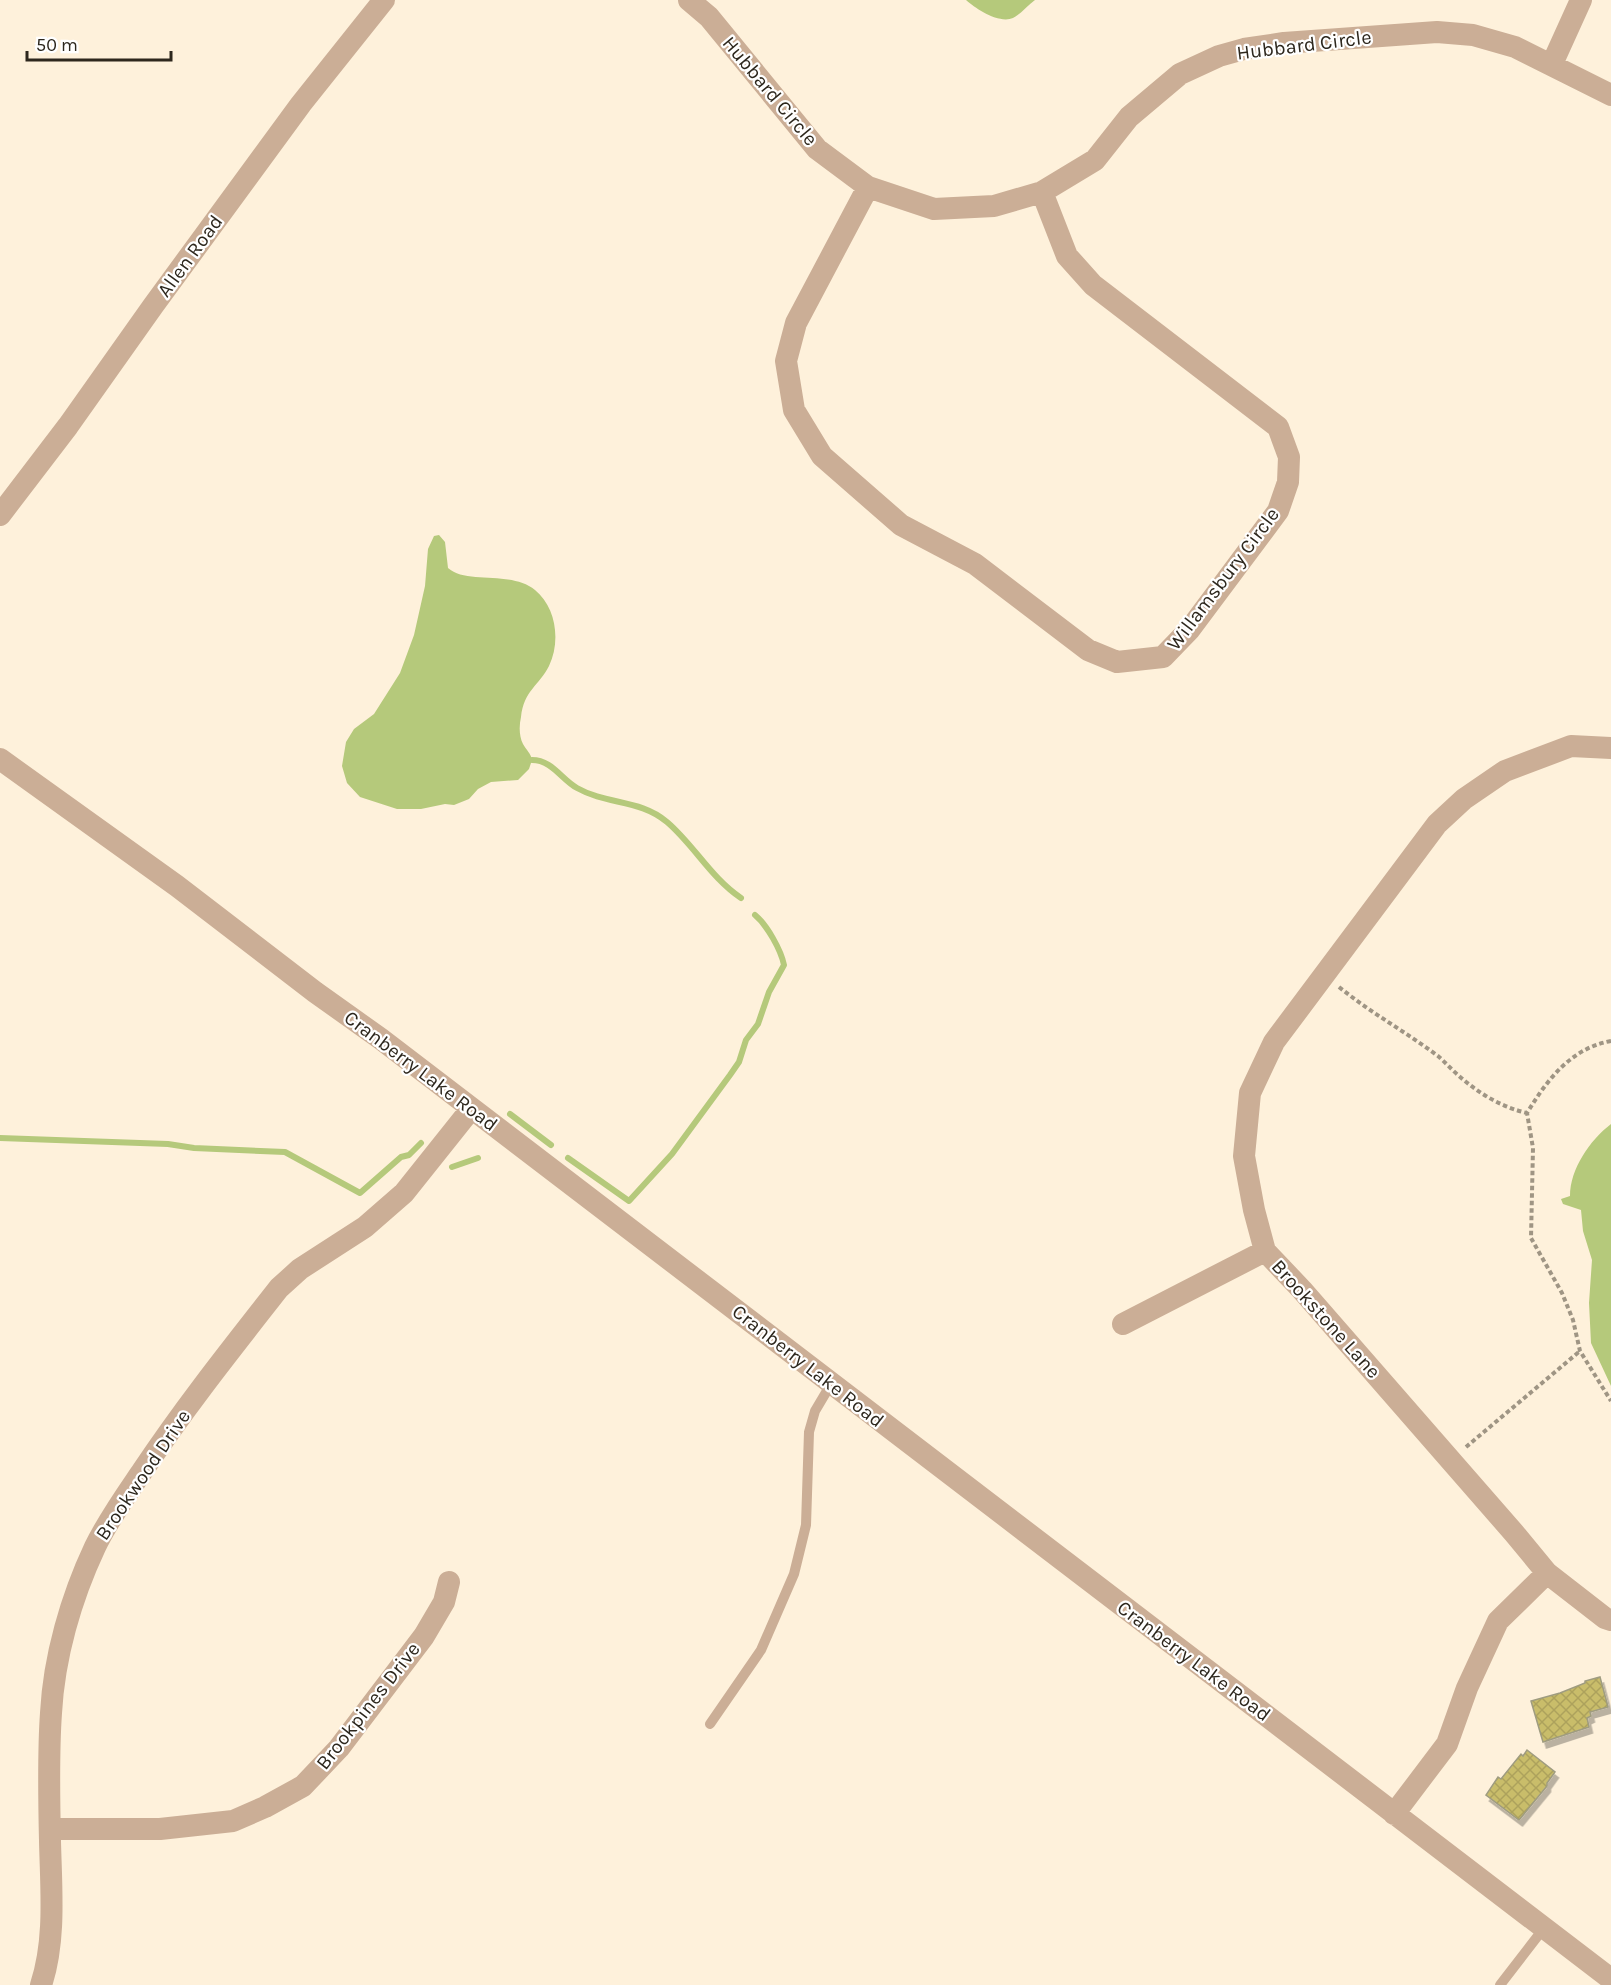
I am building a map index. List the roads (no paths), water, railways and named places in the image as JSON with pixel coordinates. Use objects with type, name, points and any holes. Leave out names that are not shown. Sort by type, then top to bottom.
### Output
[{"type":"street","name":"Allen Road","points":[[0,515],[68,426],[301,104],[384,0]]},
{"type":"street","name":"Hubbard Circle","points":[[689,0],[709,17],[817,149],[868,187],[934,209],[994,206],[1042,192],[1095,160],[1129,117],[1180,74],[1219,56],[1244,49],[1284,43],[1437,32],[1473,35],[1515,47],[1611,95]]},
{"type":"street","points":[[1552,64],[1581,0]]},
{"type":"street","name":"Willamsbury Circle","points":[[868,187],[796,323],[786,361],[794,410],[822,456],[901,525],[975,564],[1088,650],[1117,662],[1163,657],[1190,629],[1278,511],[1288,482],[1289,457],[1278,427],[1093,285],[1067,256],[1042,192]]},
{"type":"street","name":"Brookstone Lane","points":[[1611,748],[1571,746],[1505,771],[1464,799],[1437,824],[1275,1042],[1250,1093],[1244,1156],[1254,1210],[1265,1251],[1302,1290],[1546,1573],[1605,1618],[1611,1620]]},
{"type":"street","name":"Cranberry Lake Road","points":[[0,759],[177,886],[1611,1979]]},
{"type":"street","name":"Brookwood Drive","points":[[40,1985],[48,1957],[51,1889],[51,1712],[66,1626],[95,1546],[158,1447],[279,1288],[300,1269],[364,1227],[404,1193],[471,1109]]},
{"type":"street","points":[[1123,1324],[1265,1251]]},
{"type":"street","points":[[1394,1814],[1447,1744],[1467,1688],[1498,1621],[1546,1573]]},
{"type":"street","name":"Brookpines Drive","points":[[50,1829],[160,1829],[233,1821],[266,1807],[303,1786],[339,1748],[424,1636],[444,1602],[449,1582]]},
{"type":"lane","points":[[710,1724],[760,1650],[794,1574],[806,1525],[809,1432],[816,1411],[831,1384]]},
{"type":"lane","points":[[1500,1985],[1544,1928]]},
{"type":"waterway","points":[[532,760],[545,763],[571,784],[588,793],[646,809],[657,815],[677,831],[721,881],[741,898]]},
{"type":"waterway","points":[[568,1158],[629,1201],[672,1154],[739,1062],[746,1040],[758,1024],[769,992],[784,965],[773,938],[755,915]]},
{"type":"waterway","points":[[510,1114],[551,1145]]},
{"type":"waterway","points":[[0,1138],[168,1144],[194,1148],[285,1152],[360,1193],[401,1157],[409,1155],[421,1143]]},
{"type":"waterway","points":[[452,1167],[478,1158]]}]
